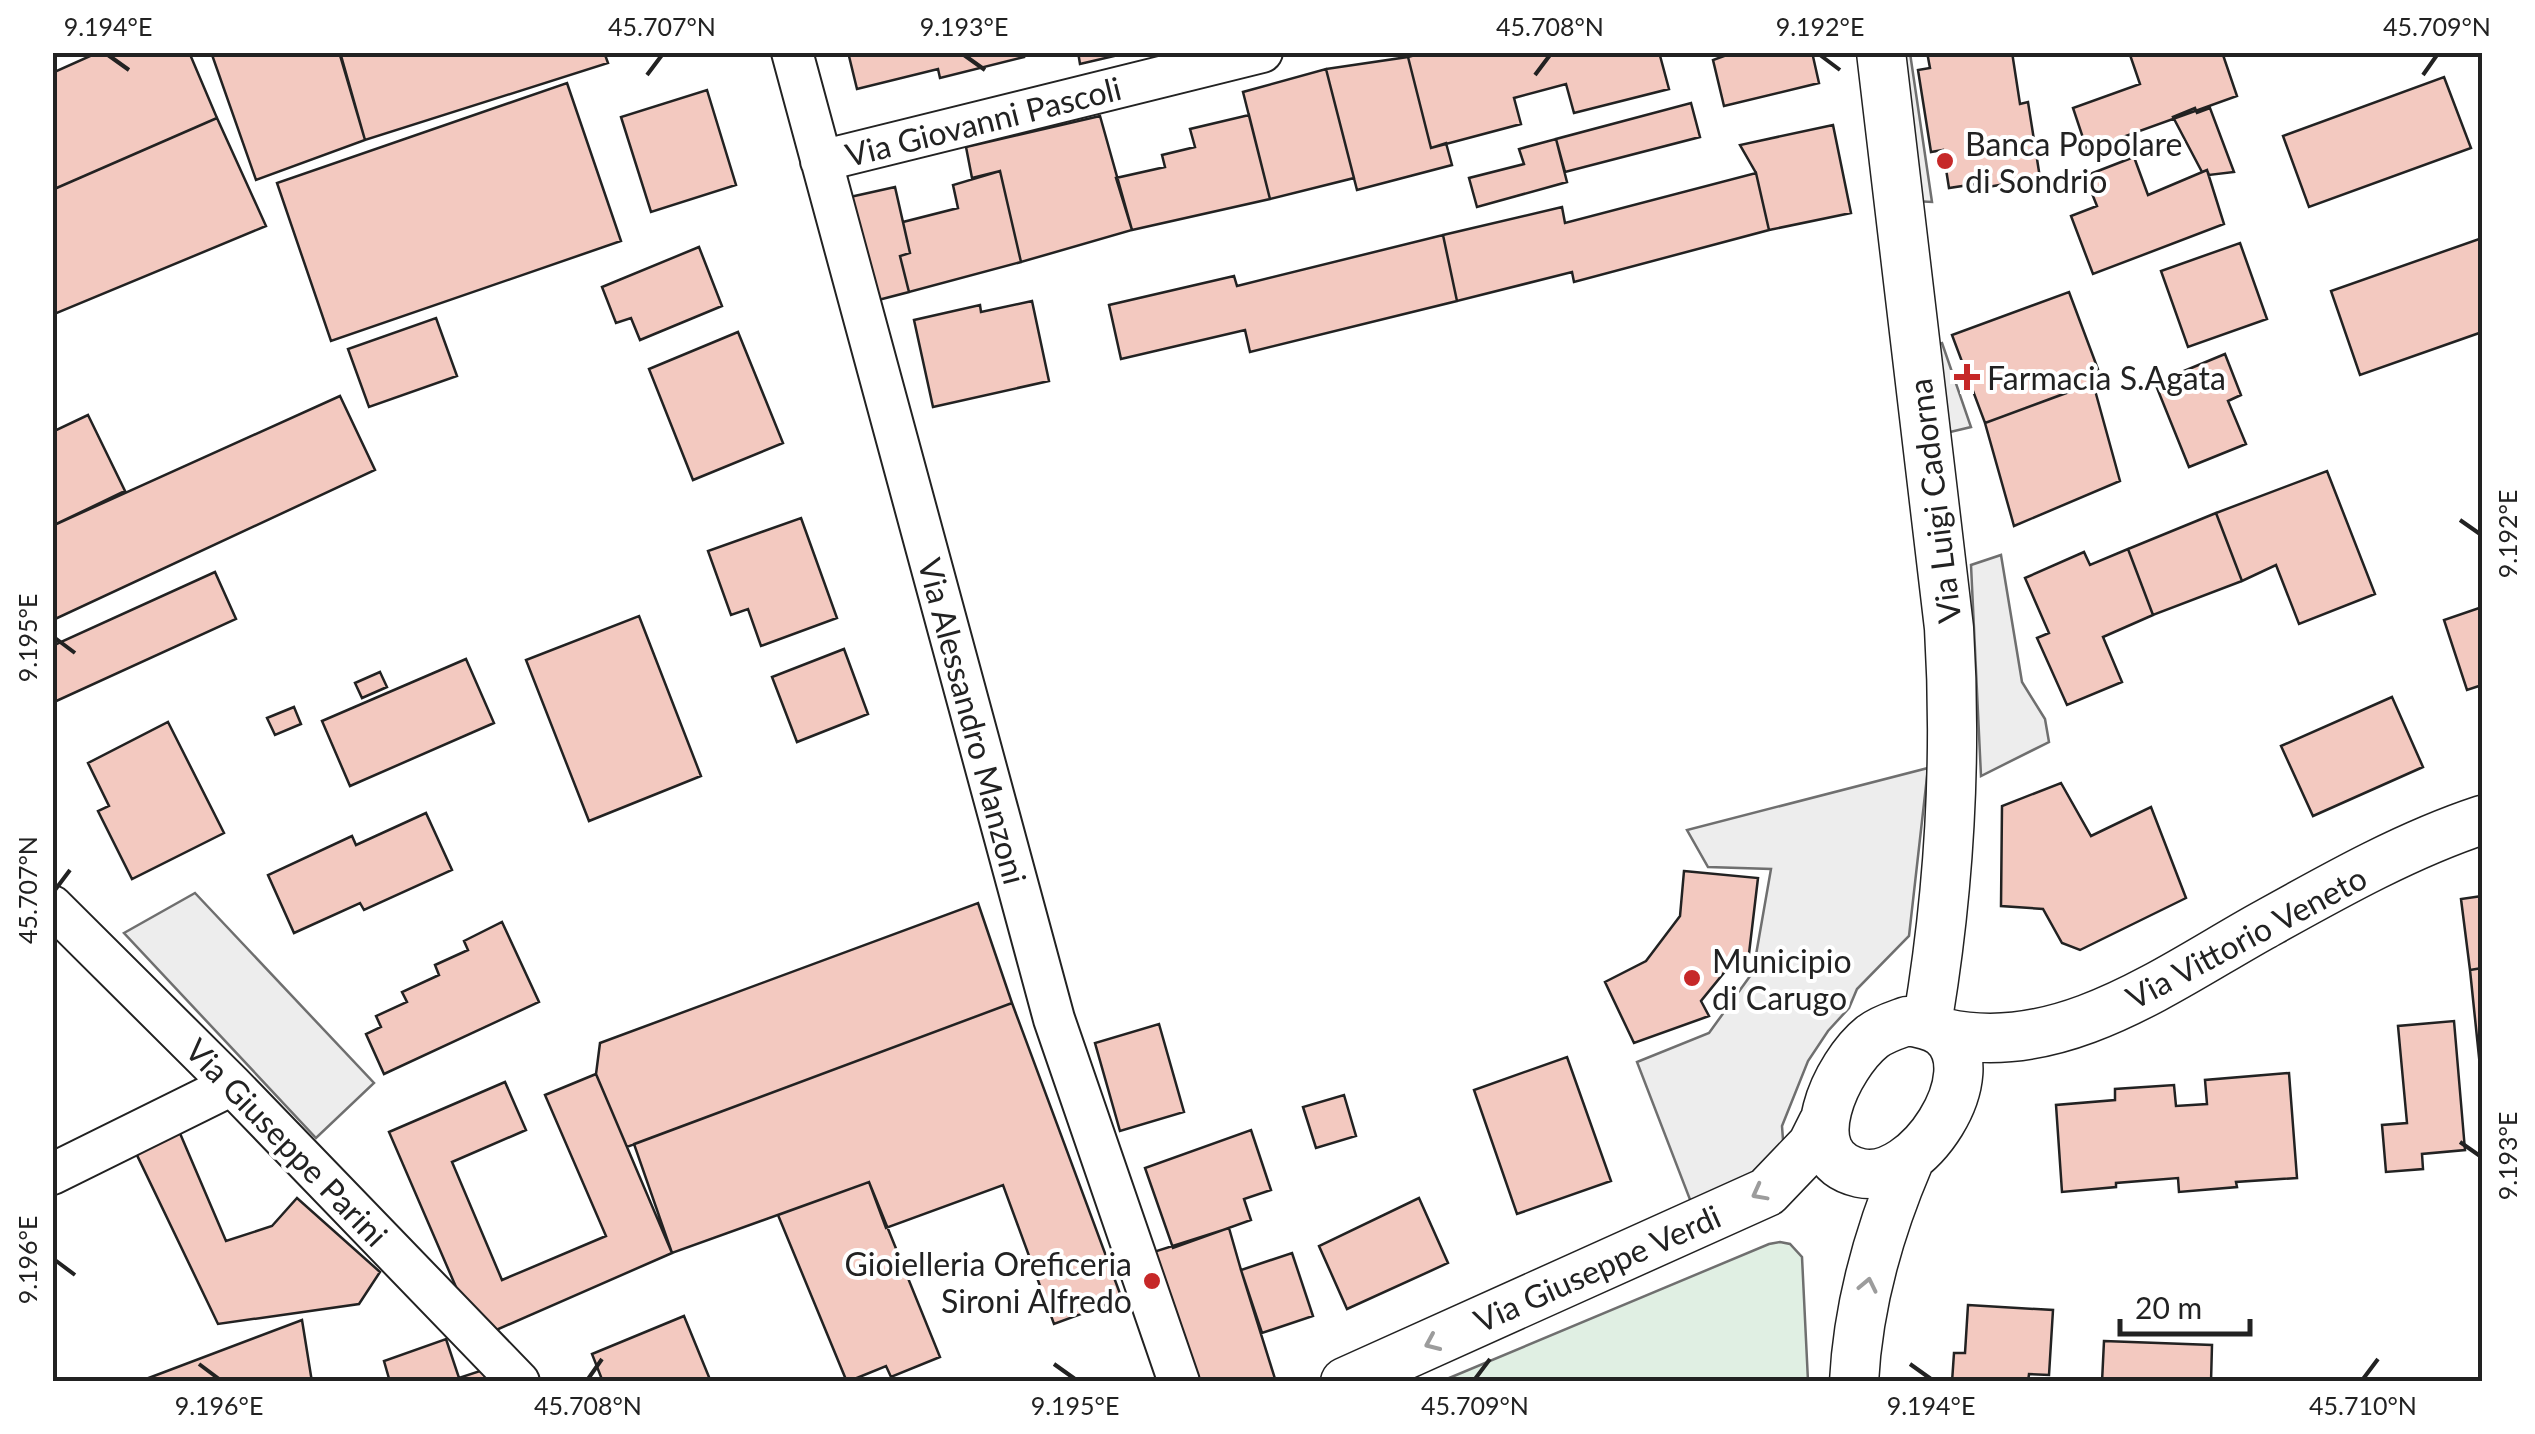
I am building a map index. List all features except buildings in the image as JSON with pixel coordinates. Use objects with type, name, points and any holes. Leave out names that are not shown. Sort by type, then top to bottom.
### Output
[{"type":"street","name":"Via Alessandro Manzoni","points":[[792,52],[1054,1018],[1179,1382]]},
{"type":"street","name":"Via Giovanni Pascoli","points":[[821,162],[1262,52]]},
{"type":"street","name":"Via Luigi Cadorna","points":[[1880,52],[1949,628],[1954,704],[1951,800],[1937,951],[1921,1028]]},
{"type":"street","name":"Via Vittorio Veneto","points":[[1921,1028],[2005,1038],[2095,1018],[2314,897],[2482,820]]},
{"type":"street","name":"Via Giuseppe Parini","points":[[52,906],[232,1085],[518,1382]]},
{"type":"street","points":[[1854,1382],[1868,1281],[1890,1205],[1909,1160],[1939,1126],[1956,1087],[1958,1065],[1954,1047],[1921,1028],[1872,1037],[1830,1100],[1823,1123],[1824,1142],[1851,1171],[1869,1175],[1909,1160]]},
{"type":"street","points":[[1956,1087],[2005,1038]]},
{"type":"street","points":[[52,1174],[232,1085]]},
{"type":"street","name":"Via Giuseppe Verdi","points":[[1345,1382],[1767,1192],[1812,1145],[1823,1123]]},
{"type":"green space","points":[[1769,1244],[1790,1244],[1802,1257],[1808,1381],[1442,1381]]},
{"type":"shaded area","points":[[1893,53],[1910,53],[1932,202],[1914,201]]},
{"type":"shaded area","points":[[1942,343],[1971,427],[1946,433],[1931,347]]},
{"type":"shaded area","points":[[2001,555],[2022,682],[2045,719],[2049,742],[1981,776],[1971,565]]},
{"type":"shaded area","points":[[1928,768],[1909,936],[1857,989],[1849,1008],[1808,1061],[1782,1126],[1784,1154],[1694,1210],[1637,1062],[1709,1033],[1753,972],[1771,869],[1708,867],[1687,830]]},
{"type":"shaded area","points":[[195,893],[374,1083],[316,1138],[124,933]]},
{"type":"place","name":"Banca Popolare di Sondrio","points":[[1945,161]]},
{"type":"place","name":"Farmacia S.Agata","points":[[1967,377]]},
{"type":"place","name":"Municipio di Carugo","points":[[1692,978]]},
{"type":"place","name":"Gioielleria Oreficeria Sironi Alfredo","points":[[1152,1281]]}]
